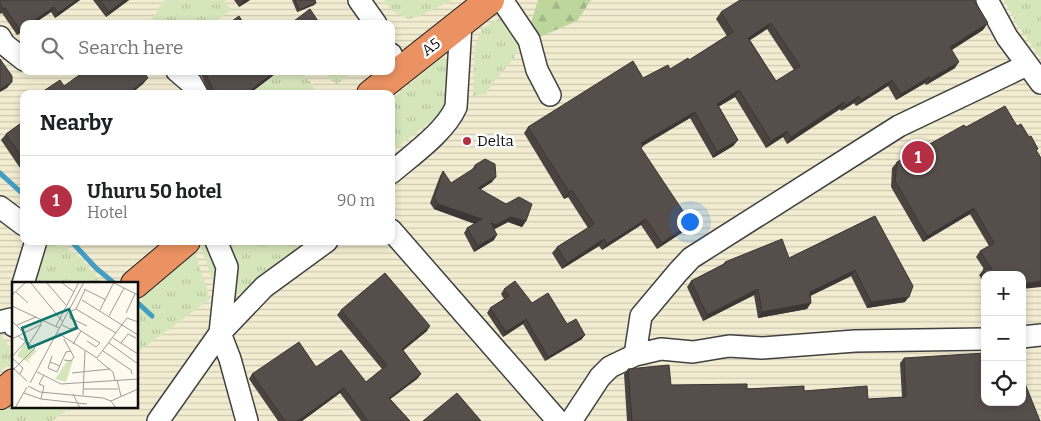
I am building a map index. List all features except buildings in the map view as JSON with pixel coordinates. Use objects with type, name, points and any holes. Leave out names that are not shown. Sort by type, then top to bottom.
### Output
[{"type":"highway","name":"A5","points":[[395,63],[461,24],[490,0]]},
{"type":"highway","name":"A5","points":[[374,90],[386,75]]},
{"type":"highway","points":[[137,282],[181,245]]},
{"type":"highway","points":[[0,395],[12,385]]},
{"type":"street","points":[[359,0],[373,20]]},
{"type":"street","points":[[502,0],[529,40],[537,70],[550,96]]},
{"type":"street","points":[[987,0],[1007,37],[1041,83]]},
{"type":"street","points":[[395,170],[430,140],[452,115],[456,107],[461,24]]},
{"type":"street","points":[[0,37],[4,44],[20,57]]},
{"type":"street","points":[[635,355],[641,316],[691,258],[899,126],[1027,66]]},
{"type":"street","points":[[182,75],[191,83],[195,90]]},
{"type":"street","points":[[0,207],[20,222]]},
{"type":"street","points":[[395,235],[558,421]]},
{"type":"street","points":[[24,282],[35,245]]},
{"type":"street","points":[[218,245],[228,267],[220,333],[230,359],[247,421]]},
{"type":"street","points":[[158,421],[220,333],[264,287],[321,245]]},
{"type":"street","points":[[571,421],[600,377],[610,367],[635,355],[661,349],[693,352],[729,346],[762,348],[856,341],[981,339]]},
{"type":"shaded area","points":[[0,0],[1041,0],[1041,421],[0,421]]},
{"type":"green space","points":[[165,0],[225,0],[231,10],[217,20],[151,20]]},
{"type":"green space","points":[[384,0],[453,0],[420,16],[408,19],[391,10]]},
{"type":"green space","points":[[538,0],[591,0],[577,21],[537,38],[531,23]]},
{"type":"green space","points":[[1004,0],[1041,0],[1041,58],[1017,24]]},
{"type":"green space","points":[[506,14],[522,40],[514,58],[486,94],[473,96],[475,46],[482,29]]},
{"type":"green space","points":[[443,56],[448,62],[443,112],[395,149],[395,97]]},
{"type":"green space","points":[[280,75],[304,75],[314,90],[257,90],[266,80]]},
{"type":"green space","points":[[328,75],[350,75],[337,84],[329,79]]},
{"type":"green space","points":[[49,245],[62,245],[81,258],[101,282],[31,282],[33,264]]},
{"type":"green space","points":[[200,245],[312,245],[260,283],[221,303]]},
{"type":"green space","points":[[193,247],[210,299],[139,351],[139,307],[141,301],[153,287],[164,284],[152,279]]},
{"type":"green space","points":[[0,334],[12,351],[12,362],[0,372]]},
{"type":"green space","points":[[12,399],[12,408],[70,408],[52,421],[0,421],[0,411]]},
{"type":"waterway","points":[[0,173],[20,191]]},
{"type":"waterway","points":[[75,245],[96,268],[113,282]]},
{"type":"waterway","points":[[139,304],[152,316]]},
{"type":"place","name":"Delta","points":[[467,141]]},
{"type":"place","name":"Uhuru 50 hotel","points":[[918,157]]}]
